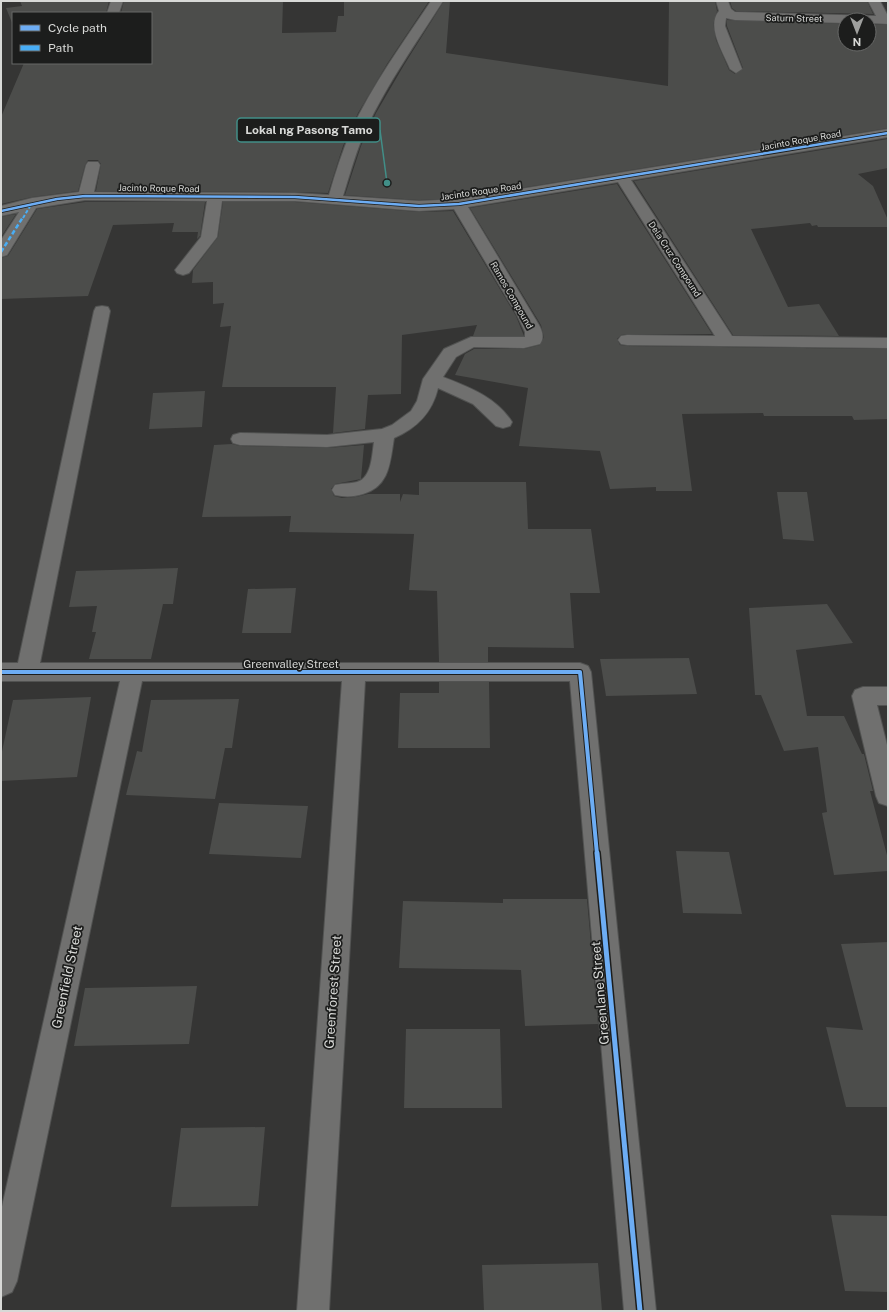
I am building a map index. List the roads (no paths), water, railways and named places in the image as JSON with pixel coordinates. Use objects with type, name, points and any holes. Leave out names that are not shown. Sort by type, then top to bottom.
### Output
[{"type":"street","points":[[113,12],[117,1]]},
{"type":"street","points":[[335,199],[346,160],[363,122],[388,78],[438,1]]},
{"type":"street","points":[[874,1],[886,20]]},
{"type":"street","points":[[724,6],[720,17],[719,26],[736,69]]},
{"type":"street","name":"Saturn Street","points":[[724,6],[730,15],[735,16],[806,12],[886,20]]},
{"type":"street","name":"Jacinto Roque Road","points":[[1,211],[32,203],[85,196],[335,199],[419,206],[459,204],[888,133]]},
{"type":"street","points":[[85,196],[93,165]]},
{"type":"street","name":"Dela Cruz Compound","points":[[623,178],[727,341]]},
{"type":"street","points":[[183,270],[209,237],[215,197]]},
{"type":"street","points":[[1,252],[32,203]]},
{"type":"street","name":"Ramos Compound","points":[[240,439],[327,440],[385,435],[399,428],[417,415],[426,401],[432,379],[450,353],[471,342],[524,343],[534,340],[534,332],[525,315],[459,204]]},
{"type":"street","points":[[27,672],[102,311]]},
{"type":"street","points":[[628,340],[888,343]]},
{"type":"street","points":[[432,379],[475,396],[495,412],[503,422]]},
{"type":"street","points":[[342,490],[362,488],[371,484],[380,470],[385,435]]},
{"type":"street","name":"Greenvalley Street","points":[[1,672],[580,672]]},
{"type":"street","name":"Greenfield Street","points":[[1,1281],[133,672]]},
{"type":"street","name":"Greenlane Street","points":[[580,672],[640,1311]]},
{"type":"street","name":"Greenforest Street","points":[[313,1311],[354,673]]},
{"type":"street","points":[[888,696],[863,696],[888,796]]},
{"type":"place","name":"Lokal ng Pasong Tamo","points":[[387,183]]}]
